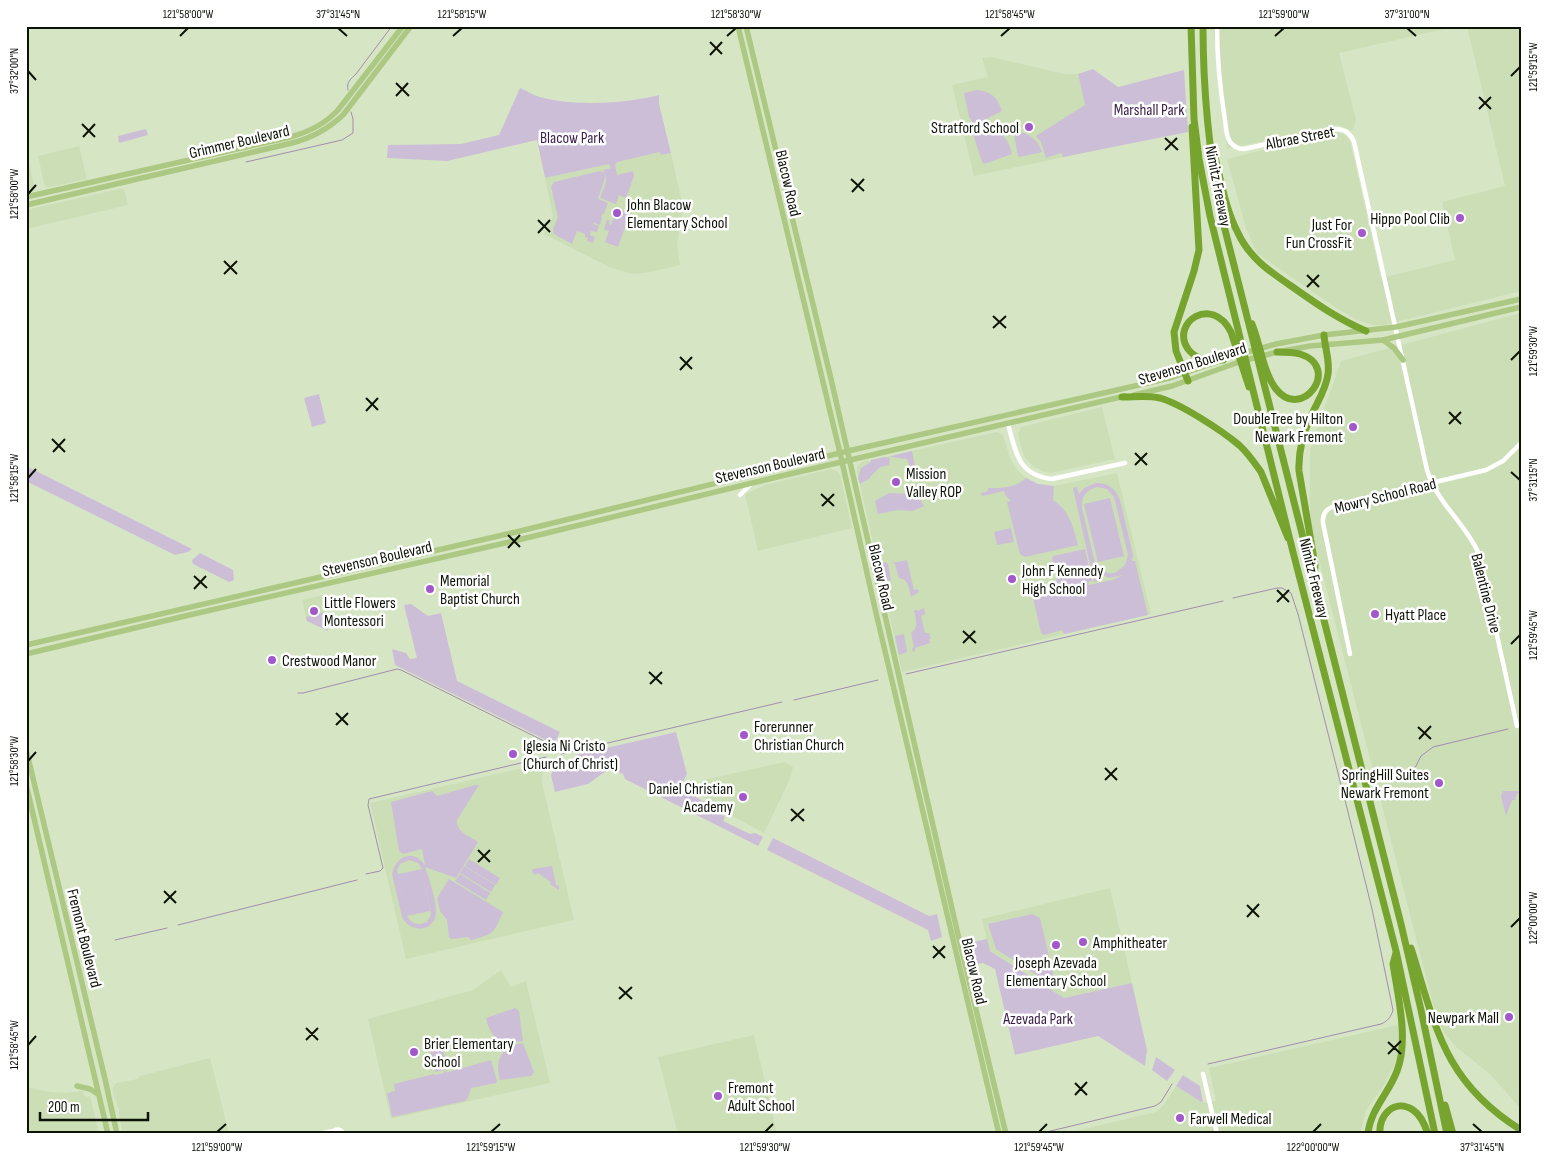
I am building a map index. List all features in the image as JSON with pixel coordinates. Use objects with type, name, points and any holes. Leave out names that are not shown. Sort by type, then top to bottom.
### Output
[{"type":"highway","name":"Nimitz Freeway","points":[[1191,26],[1194,119],[1199,159],[1216,240],[1292,548],[1396,951],[1435,1134]]},
{"type":"highway","points":[[1194,26],[1196,91],[1202,154],[1199,159]]},
{"type":"highway","name":"Nimitz Freeway","points":[[1203,26],[1204,81],[1214,179],[1219,205],[1391,883],[1447,1134]]},
{"type":"highway","points":[[1188,381],[1176,351],[1174,332],[1194,272],[1199,250],[1191,129],[1194,119]]},
{"type":"highway","points":[[1209,130],[1233,222],[1250,253],[1270,272],[1330,314],[1366,331]]},
{"type":"highway","points":[[1241,293],[1268,374],[1277,390],[1291,399],[1300,399],[1308,395],[1317,384],[1319,376],[1317,368],[1312,361],[1299,353],[1276,348]]},
{"type":"highway","points":[[1224,363],[1198,358],[1186,346],[1184,340],[1186,325],[1199,314],[1215,314],[1227,324],[1259,412]]},
{"type":"highway","points":[[1314,580],[1315,565],[1299,471],[1299,461],[1304,431],[1326,383],[1328,368],[1324,335]]},
{"type":"highway","points":[[1122,397],[1144,396],[1171,402],[1240,446],[1260,472],[1292,548]]},
{"type":"highway","points":[[1391,883],[1430,1012],[1446,1052],[1460,1075],[1478,1096],[1499,1116],[1521,1130]]},
{"type":"highway","points":[[1368,1134],[1372,1117],[1392,1084],[1402,1057],[1402,1032],[1393,964],[1396,951]]},
{"type":"highway","points":[[1430,1053],[1454,1134]]},
{"type":"highway","points":[[1380,1134],[1380,1123],[1384,1114],[1393,1108],[1402,1106],[1408,1107],[1418,1114],[1428,1134]]},
{"type":"main road","name":"Grimmer Boulevard","points":[[26,197],[290,137],[309,131],[326,121],[338,110],[403,26]]},
{"type":"main road","name":"Grimmer Boulevard","points":[[26,205],[311,137],[328,128],[343,115],[412,26]]},
{"type":"main road","name":"Blacow Road","points":[[738,26],[999,1134]]},
{"type":"main road","name":"Blacow Road","points":[[746,26],[871,549],[957,930],[1006,1134]]},
{"type":"main road","name":"Stevenson Boulevard","points":[[26,645],[512,533],[840,453],[1170,378],[1324,335],[1396,328],[1521,299]]},
{"type":"main road","name":"Stevenson Boulevard","points":[[1276,348],[1383,340],[1521,307]]},
{"type":"main road","points":[[1383,340],[1393,347],[1403,360]]},
{"type":"main road","name":"Stevenson Boulevard","points":[[26,654],[1172,386],[1188,381],[1224,363]]},
{"type":"main road","points":[[856,522],[862,529],[865,541],[871,549]]},
{"type":"main road","name":"Fremont Boulevard","points":[[26,749],[117,1134]]},
{"type":"main road","name":"Fremont Boulevard","points":[[26,784],[108,1134]]},
{"type":"main road","points":[[77,1086],[90,1089],[98,1094]]},
{"type":"street","name":"Albrae Street","points":[[1217,26],[1217,61],[1220,93],[1228,138],[1233,145],[1239,149],[1244,149],[1336,129],[1343,129],[1351,136],[1354,142],[1396,328]]},
{"type":"street","name":"Balentine Drive","points":[[1396,328],[1425,463],[1432,483],[1442,502],[1467,532],[1479,554],[1517,726]]},
{"type":"street","points":[[1008,424],[1015,452],[1022,465],[1031,473],[1041,478],[1052,479],[1125,463]]},
{"type":"street","name":"Mowry School Road","points":[[1350,654],[1323,523],[1324,513],[1334,506],[1492,467],[1508,457],[1521,443]]},
{"type":"street","points":[[740,496],[752,484]]},
{"type":"street","points":[[1203,1074],[1217,1134]]},
{"type":"street","points":[[318,1134],[339,1130],[344,1134]]},
{"type":"shaded area","points":[[1213,26],[1458,26],[1339,53],[1356,120],[1353,131],[1338,125],[1227,149]]},
{"type":"shaded area","points":[[1467,26],[1521,26],[1521,291],[1384,325],[1373,325],[1357,320],[1336,308],[1257,253],[1246,228],[1227,159],[1335,132],[1344,134],[1350,141],[1381,278],[1455,260],[1442,202],[1505,186]]},
{"type":"shaded area","name":"Stratford School","points":[[991,57],[1065,74],[1078,74],[1085,105],[1107,148],[974,176],[952,85],[988,77],[982,58]]},
{"type":"shaded area","points":[[79,146],[87,179],[46,187],[38,156]]},
{"type":"shaded area","points":[[26,150],[34,185],[32,191],[26,192]]},
{"type":"shaded area","name":"John Blacow Elementary School","points":[[660,152],[662,155],[671,153],[682,202],[682,218],[677,243],[680,265],[650,272],[628,273],[609,267],[544,234],[553,216],[545,178]]},
{"type":"shaded area","points":[[123,189],[125,192],[128,205],[26,229],[26,210]]},
{"type":"shaded area","points":[[1521,313],[1521,1109],[1491,1075],[1455,1046],[1444,1032],[1435,1012],[1310,525],[1310,449],[1341,361]]},
{"type":"shaded area","points":[[1102,407],[1115,459],[1051,473],[1034,467],[1025,458],[1018,434],[1021,427]]},
{"type":"shaded area","name":"John F Kennedy High School","points":[[997,432],[1003,435],[1010,458],[1016,469],[1026,478],[1038,484],[1054,486],[1117,473],[1151,614],[902,672],[857,467],[862,462]]},
{"type":"shaded area","points":[[831,469],[837,471],[840,475],[852,528],[758,551],[745,494],[765,485]]},
{"type":"shaded area","name":"Little Flowers Montessori","points":[[328,594],[330,604],[322,606],[328,631],[307,621],[302,600]]},
{"type":"shaded area","name":"Daniel Christian Academy","points":[[784,762],[793,767],[790,779],[764,833],[723,811],[698,793],[704,780]]},
{"type":"shaded area","points":[[545,763],[542,778],[543,787],[574,920],[406,959],[370,803]]},
{"type":"shaded area","name":"Joseph Azevada Elementary School","points":[[1110,888],[1132,983],[1064,998],[989,950],[982,919]]},
{"type":"shaded area","name":"Brier Elementary School","points":[[501,970],[511,987],[526,981],[550,1083],[391,1119],[368,1019],[473,990]]},
{"type":"shaded area","points":[[1398,1025],[1400,1043],[1395,1064],[1383,1087],[1366,1110],[1360,1134],[1063,1134],[1156,1112],[1163,1106],[1176,1086],[1203,1103],[1216,1101],[1209,1068]]},
{"type":"shaded area","name":"Fremont Adult School","points":[[754,1035],[777,1134],[678,1134],[658,1057]]},
{"type":"shaded area","points":[[210,1058],[229,1134],[123,1134],[119,1110],[113,1092],[113,1087],[116,1083],[138,1079],[140,1076]]},
{"type":"shaded area","points":[[26,1087],[64,1093],[83,1091],[84,1095],[90,1096],[99,1134],[45,1134],[45,1132],[26,1134]]},
{"type":"green space","name":"Marshall Park","points":[[1093,69],[1118,87],[1184,70],[1188,132],[1063,157],[1061,153],[1046,158],[1041,142],[1036,136],[1085,105],[1078,74]]},
{"type":"green space","name":"Blacow Park","points":[[520,88],[547,99],[579,103],[613,102],[659,95],[659,104],[671,153],[661,155],[660,152],[617,162],[615,165],[617,175],[633,171],[634,176],[626,198],[619,195],[616,204],[600,198],[606,180],[603,170],[611,168],[609,164],[545,178],[537,140],[447,161],[387,158],[388,145],[461,144],[499,135]]},
{"type":"green space","points":[[977,90],[993,96],[1002,111],[974,124],[969,117],[964,93]]},
{"type":"green space","points":[[146,129],[148,135],[119,143],[118,136]]},
{"type":"green space","points":[[984,130],[995,131],[1003,136],[1012,154],[984,164],[973,134]]},
{"type":"green space","points":[[1024,133],[1035,140],[1042,152],[1018,156],[1014,134]]},
{"type":"green space","points":[[600,171],[606,175],[598,199],[608,203],[601,216],[600,225],[593,224],[599,226],[597,232],[591,231],[590,235],[595,237],[593,243],[587,241],[588,238],[585,237],[585,234],[577,231],[572,244],[554,234],[553,229],[558,217],[551,187],[554,182]]},
{"type":"green space","points":[[617,208],[630,213],[618,247],[605,242],[609,231],[604,229],[607,220],[610,220],[609,224],[611,225]]},
{"type":"green space","points":[[319,394],[326,423],[312,427],[304,398]]},
{"type":"green space","points":[[912,451],[915,467],[911,471],[907,459],[891,457],[891,456]]},
{"type":"green space","points":[[885,457],[890,458],[889,465],[880,467],[870,478],[860,484],[858,478],[861,468],[871,462],[871,460]]},
{"type":"green space","points":[[26,466],[192,549],[175,555],[26,481]]},
{"type":"green space","points":[[1026,478],[1038,484],[1054,486],[1053,500],[1067,514],[1078,545],[1025,557],[1020,554],[1007,502],[1011,501],[1004,491],[982,496],[981,493],[988,491],[988,488],[1013,486]]},
{"type":"green space","points":[[1096,483],[1104,484],[1111,487],[1118,496],[1133,555],[1132,561],[1135,561],[1148,615],[1064,634],[1062,630],[1044,635],[1041,633],[1032,593],[1058,587],[1053,556],[1085,549],[1092,581],[1088,582],[1089,585],[1112,580],[1123,575],[1110,578],[1098,574],[1099,581],[1094,582],[1073,488],[1077,487],[1079,494],[1084,488]],"holes":[[[1097,487],[1107,489],[1114,497],[1128,555],[1125,565],[1115,573],[1104,571],[1095,563],[1082,508],[1082,500],[1087,492]]]},
{"type":"green space","points":[[889,493],[917,494],[924,506],[913,511],[898,510],[878,514],[875,501]]},
{"type":"green space","points":[[1110,498],[1124,556],[1098,562],[1084,504]]},
{"type":"green space","points":[[1011,528],[1014,542],[997,545],[994,532]]},
{"type":"green space","points":[[200,553],[233,570],[234,580],[229,582],[193,564],[192,560]]},
{"type":"green space","points":[[907,560],[914,590],[918,589],[919,592],[911,597],[908,585],[899,578],[895,564],[892,563]]},
{"type":"green space","points":[[885,562],[888,564],[891,580],[883,582],[878,563]]},
{"type":"green space","points":[[411,604],[428,616],[441,613],[457,681],[560,732],[554,744],[395,665],[392,649],[406,653],[410,659],[417,658],[404,605]]},
{"type":"green space","points":[[924,608],[925,614],[921,616],[925,633],[929,633],[931,639],[929,639],[930,643],[915,648],[913,652],[912,648],[914,647],[911,633],[914,631],[916,623],[914,610],[918,611]]},
{"type":"green space","points":[[324,612],[328,631],[307,621],[306,617],[310,616],[312,618],[312,616]]},
{"type":"green space","points":[[904,634],[907,651],[899,655],[895,636]]},
{"type":"green space","points":[[676,732],[687,774],[680,788],[720,813],[725,817],[723,821],[750,834],[755,833],[763,837],[758,846],[625,779],[623,774],[576,755]]},
{"type":"green space","points":[[557,762],[581,769],[597,766],[606,771],[588,784],[555,792],[551,775]]},
{"type":"green space","points":[[479,785],[457,820],[461,831],[478,842],[456,878],[425,867],[431,883],[436,913],[431,924],[426,927],[416,928],[410,926],[402,917],[392,874],[397,862],[407,856],[416,857],[425,865],[422,849],[403,854],[399,851],[391,802],[432,791],[437,796]],"holes":[[[409,860],[418,863],[422,869],[398,874],[405,909],[397,870],[400,864]],[[423,876],[431,914],[427,922],[418,924],[411,921],[407,916],[430,911]]]},
{"type":"green space","points":[[1503,791],[1521,791],[1521,794],[1517,793],[1515,800],[1512,800],[1506,816],[1501,796]]},
{"type":"green space","points":[[773,838],[929,916],[937,914],[942,937],[931,941],[928,930],[767,850]]},
{"type":"green space","points":[[469,859],[500,878],[496,885],[465,866]]},
{"type":"green space","points":[[464,866],[495,885],[491,892],[460,873]]},
{"type":"green space","points":[[552,866],[559,890],[538,873],[535,875],[532,872],[533,869]]},
{"type":"green space","points":[[460,874],[490,893],[486,900],[455,881]]},
{"type":"green space","points":[[449,879],[503,912],[492,932],[471,940],[468,937],[451,939],[449,937],[447,920],[440,911],[437,898]]},
{"type":"green space","points":[[1032,914],[1040,918],[1055,981],[1053,984],[996,949],[988,924]]},
{"type":"green space","name":"Azevada Park","points":[[987,939],[990,951],[1064,998],[1132,983],[1147,1050],[1145,1066],[1098,1036],[1015,1055],[995,969],[983,963],[977,964],[972,942]]},
{"type":"green space","points":[[515,1008],[519,1011],[523,1041],[509,1042],[498,1039],[491,1031],[486,1018]]},
{"type":"green space","points":[[523,1043],[534,1072],[531,1076],[500,1080],[498,1066],[501,1055],[510,1047]]},
{"type":"green space","points":[[442,1045],[448,1069],[435,1072],[430,1048]]},
{"type":"green space","points":[[1156,1057],[1175,1070],[1167,1081],[1152,1070]]},
{"type":"green space","points":[[491,1060],[496,1083],[471,1088],[465,1101],[392,1117],[387,1093],[395,1091],[394,1084],[444,1073],[444,1071],[449,1072]]},
{"type":"green space","points":[[1183,1075],[1200,1086],[1203,1103],[1176,1086]]},
{"type":"waterway","points":[[348,90],[349,81],[392,26]]},
{"type":"waterway","points":[[246,162],[342,140],[353,133],[351,112]]},
{"type":"waterway","points":[[1208,1064],[1381,1024],[1386,1022],[1393,1010],[1372,909],[1345,800],[1345,792],[1342,789],[1291,593],[1282,588],[1277,588],[1233,598]]},
{"type":"waterway","points":[[906,674],[1223,601]]},
{"type":"waterway","points":[[298,693],[397,669],[552,745]]},
{"type":"waterway","points":[[794,700],[878,680]]},
{"type":"waterway","points":[[561,754],[782,702]]},
{"type":"waterway","points":[[1384,781],[1411,772],[1421,756],[1433,747],[1508,729]]},
{"type":"waterway","points":[[366,874],[380,871],[383,868],[368,805],[369,799],[546,757]]},
{"type":"waterway","points":[[178,925],[357,880]]},
{"type":"waterway","points":[[115,940],[167,928]]},
{"type":"waterway","points":[[1038,1134],[1155,1106],[1161,1102],[1172,1084]]},
{"type":"place","name":"Stratford School","points":[[1029,127]]},
{"type":"place","name":"John Blacow Elementary School","points":[[617,213]]},
{"type":"place","name":"Hippo Pool Clib","points":[[1460,218]]},
{"type":"place","name":"Just For Fun CrossFit","points":[[1362,233]]},
{"type":"place","name":"DoubleTree by Hilton Newark Fremont","points":[[1353,427]]},
{"type":"place","name":"Mission Valley ROP","points":[[896,482]]},
{"type":"place","name":"John F Kennedy High School","points":[[1012,579]]},
{"type":"place","name":"Memorial Baptist Church","points":[[430,589]]},
{"type":"place","name":"Little Flowers Montessori","points":[[314,611]]},
{"type":"place","name":"Hyatt Place","points":[[1375,614]]},
{"type":"place","name":"Crestwood Manor","points":[[272,660]]},
{"type":"place","name":"Forerunner Christian Church","points":[[744,735]]},
{"type":"place","name":"Iglesia Ni Cristo (Church of Christ)","points":[[513,754]]},
{"type":"place","name":"SpringHill Suites Newark Fremont","points":[[1439,783]]},
{"type":"place","name":"Daniel Christian Academy","points":[[743,797]]},
{"type":"place","name":"Amphitheater","points":[[1083,942]]},
{"type":"place","name":"Joseph Azevada Elementary School","points":[[1056,945]]},
{"type":"place","name":"Newpark Mall","points":[[1509,1017]]},
{"type":"place","name":"Brier Elementary School","points":[[414,1052]]},
{"type":"place","name":"Fremont Adult School","points":[[718,1096]]},
{"type":"place","name":"Farwell Medical","points":[[1180,1118]]}]
